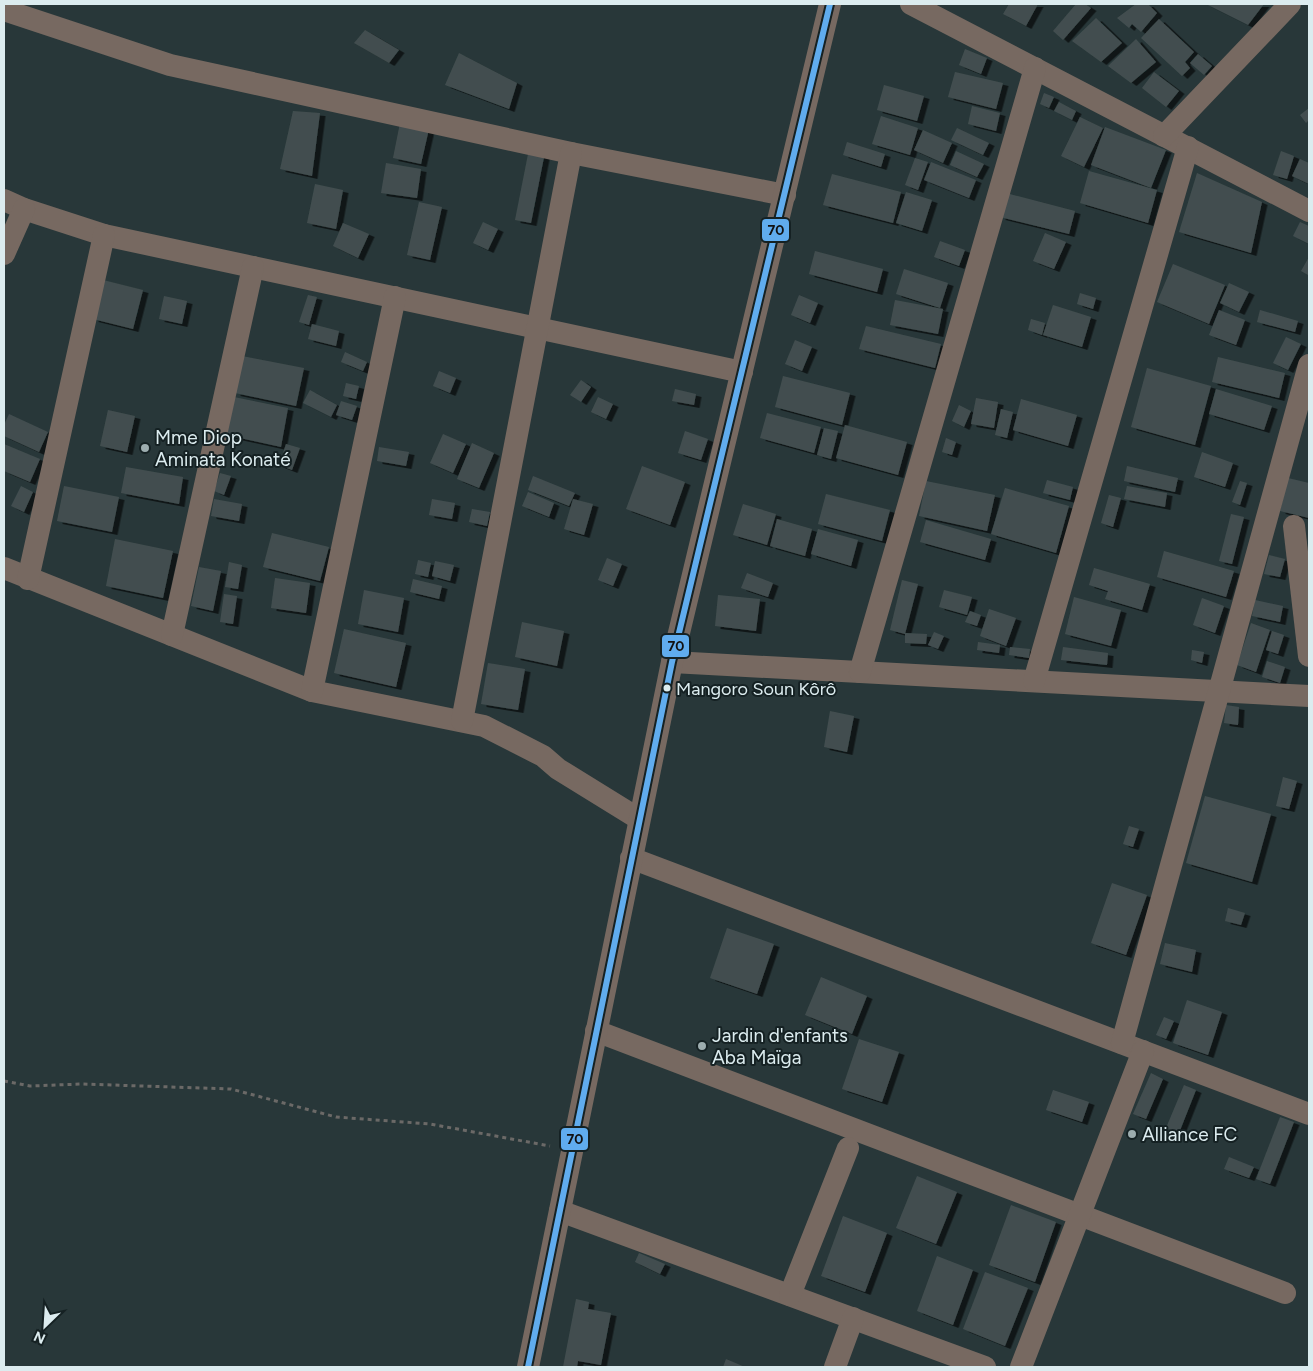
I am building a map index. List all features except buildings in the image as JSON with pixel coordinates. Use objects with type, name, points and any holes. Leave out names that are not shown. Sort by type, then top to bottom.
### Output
[{"type":"street","points":[[528,1367],[638,819],[672,662],[830,4]]},
{"type":"street","points":[[911,4],[1309,211]]},
{"type":"street","points":[[1164,136],[1290,4]]},
{"type":"street","points":[[4,10],[170,65],[571,153],[785,195]]},
{"type":"street","points":[[860,672],[1035,68]]},
{"type":"street","points":[[1034,681],[1188,148]]},
{"type":"street","points":[[462,721],[571,153]]},
{"type":"street","points":[[4,200],[24,210],[104,235],[742,372]]},
{"type":"street","points":[[4,254],[24,210]]},
{"type":"street","points":[[28,579],[104,235]]},
{"type":"street","points":[[172,635],[254,267]]},
{"type":"street","points":[[312,692],[395,298]]},
{"type":"street","points":[[1122,1043],[1221,691],[1309,365]]},
{"type":"street","points":[[1267,519],[1302,528],[1309,656]]},
{"type":"street","points":[[4,568],[312,692],[484,726],[543,756],[558,769],[638,819]]},
{"type":"street","points":[[672,662],[1309,696]]},
{"type":"street","points":[[631,858],[1309,1114]]},
{"type":"street","points":[[596,1031],[1285,1294]]},
{"type":"street","points":[[1021,1367],[1143,1051]]},
{"type":"street","points":[[790,1295],[848,1148]]},
{"type":"street","points":[[560,1211],[985,1367]]},
{"type":"street","points":[[835,1367],[853,1318]]},
{"type":"path","points":[[4,1081],[30,1086],[82,1084],[231,1090],[336,1117],[430,1124],[573,1150]]},
{"type":"transit line","name":"70","points":[[528,1367],[672,662],[830,4]]},
{"type":"place","name":"Mme Diop Aminata Konaté","points":[[145,448]]},
{"type":"place","name":"Mangoro Soun Kôrô","points":[[667,688]]},
{"type":"place","name":"Jardin d'enfants Aba Maïga","points":[[702,1046]]},
{"type":"place","name":"Alliance FC","points":[[1132,1134]]}]
